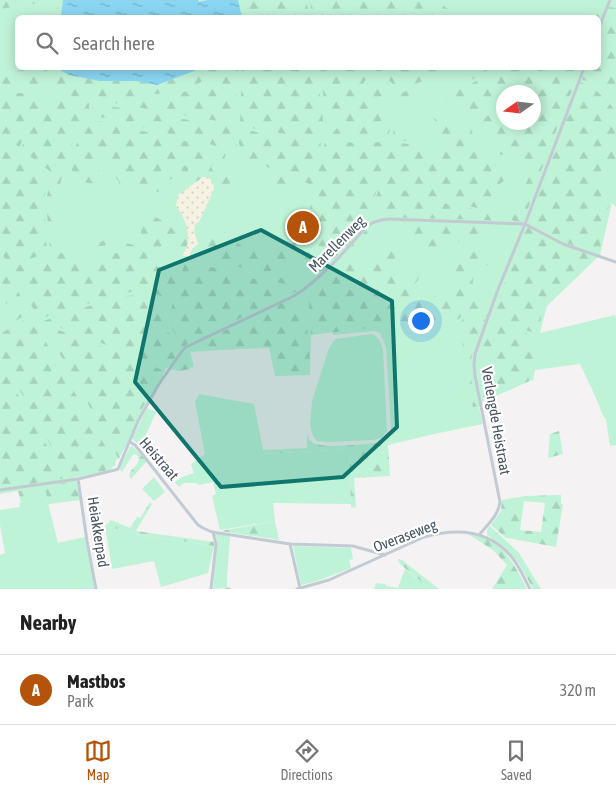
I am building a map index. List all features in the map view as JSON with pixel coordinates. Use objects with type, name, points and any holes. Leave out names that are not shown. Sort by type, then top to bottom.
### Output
[{"type":"street","points":[[601,22],[610,0]]},
{"type":"street","name":"Verlengde Heistraat","points":[[480,534],[496,515],[500,502],[474,376],[475,354],[497,292],[583,70]]},
{"type":"street","name":"Marellenweg","points":[[130,442],[138,421],[159,384],[186,347],[307,288],[372,222],[389,219],[525,224]]},
{"type":"street","points":[[525,224],[563,244],[616,262]]},
{"type":"street","name":"Heistraat","points":[[0,490],[78,479],[118,469],[130,442],[136,445],[198,525],[212,532],[290,544],[353,546],[386,555]]},
{"type":"street","name":"Heiakkerpad","points":[[78,479],[86,541],[96,589]]},
{"type":"street","name":"Overaseweg","points":[[298,589],[329,580],[424,537],[451,531],[480,534],[499,545],[510,554],[530,589]]},
{"type":"street","points":[[211,589],[216,544],[212,532]]},
{"type":"street","points":[[290,544],[298,589]]},
{"type":"highlighted area","points":[[261,230],[392,301],[397,427],[343,477],[221,487],[135,382],[159,270]]},
{"type":"green space","points":[[0,0],[616,0],[616,207],[612,203],[600,255],[547,306],[540,333],[615,315],[616,445],[610,446],[606,419],[580,364],[535,370],[533,380],[484,399],[479,407],[483,424],[392,444],[386,347],[380,333],[374,331],[333,335],[333,332],[311,334],[310,375],[278,376],[270,348],[190,351],[194,367],[179,371],[167,367],[127,444],[111,469],[75,477],[81,500],[49,504],[47,499],[58,543],[85,537],[96,589],[0,589],[0,555],[5,553],[0,525],[0,510],[20,507],[19,503],[42,496],[24,490],[0,494]]},
{"type":"green space","points":[[0,0],[56,0],[0,9]]},
{"type":"green space","points":[[56,0],[59,0],[56,15],[54,15]]},
{"type":"green space","points":[[244,0],[306,0],[310,15],[249,15]]},
{"type":"green space","points":[[309,0],[383,0],[383,15],[313,15]]},
{"type":"green space","points":[[386,0],[422,0],[426,15],[386,15]]},
{"type":"green space","points":[[425,0],[439,0],[454,15],[429,15]]},
{"type":"green space","points":[[592,0],[607,0],[601,16],[586,15]]},
{"type":"green space","points":[[609,7],[616,8],[616,94],[607,100],[616,112],[616,170],[594,183],[610,200],[599,254],[569,244],[527,223],[557,142],[595,179],[597,178],[558,139],[580,82],[592,87],[602,96],[604,95],[594,84],[581,79],[585,70],[601,70],[601,29]]},
{"type":"green space","points":[[21,70],[48,70],[45,91],[5,86],[0,91],[0,75]]},
{"type":"green space","points":[[52,70],[60,70],[69,75],[100,81],[137,81],[157,85],[197,70],[230,70],[189,88],[136,97],[127,105],[49,92]]},
{"type":"green space","points":[[238,70],[235,124],[130,106],[137,100],[188,91]]},
{"type":"green space","points":[[242,70],[317,70],[324,138],[319,140],[240,126]]},
{"type":"green space","points":[[320,70],[372,70],[356,100],[328,135]]},
{"type":"green space","points":[[375,70],[447,70],[436,80],[430,78],[399,91],[385,76]]},
{"type":"green space","points":[[469,70],[488,70],[470,81],[467,75]]},
{"type":"green space","points":[[494,70],[543,70],[533,85],[496,85],[496,107],[481,118],[473,110],[437,99],[434,82],[445,95],[468,86]]},
{"type":"green space","points":[[546,70],[580,70],[546,156],[523,223],[515,222],[506,215],[518,203],[533,169],[525,166],[523,159],[513,152],[499,154],[491,138],[482,132],[480,122],[496,110],[496,130],[541,130],[541,85],[537,85],[545,75]]},
{"type":"green space","points":[[374,72],[383,78],[396,92],[395,97],[390,95],[376,99],[373,104],[384,126],[390,129],[388,137],[358,140],[329,138],[358,102]]},
{"type":"green space","points":[[429,82],[425,93],[398,98],[399,94]]},
{"type":"green space","points":[[6,91],[48,97],[19,147],[0,133],[0,97]]},
{"type":"green space","points":[[51,98],[89,103],[89,115],[81,124],[64,164],[58,197],[55,235],[52,249],[50,250],[46,201],[55,175],[20,149]]},
{"type":"green space","points":[[92,103],[212,124],[207,143],[92,115]]},
{"type":"green space","points":[[439,116],[452,120],[464,130],[449,142],[439,145],[434,133],[436,123],[434,119]]},
{"type":"green space","points":[[96,121],[197,144],[189,160],[181,159],[175,163],[175,177],[163,182],[151,182],[148,184],[149,190],[119,187],[119,182],[103,152],[100,150],[97,152],[98,167],[102,181],[97,184],[85,182],[75,177],[72,159],[86,126]]},
{"type":"green space","points":[[215,123],[235,126],[236,143],[240,155],[210,144]]},
{"type":"green space","points":[[472,128],[473,145],[482,153],[487,162],[496,163],[506,172],[505,180],[493,190],[486,210],[428,198],[381,182],[391,142],[441,148],[450,145]]},
{"type":"green space","points":[[240,129],[321,143],[312,179],[315,186],[325,142],[369,143],[388,141],[378,184],[370,186],[316,186],[366,189],[378,187],[374,198],[373,213],[369,221],[312,282],[309,270],[299,270],[314,186],[243,157],[239,143]]},
{"type":"green space","points":[[394,129],[403,131],[409,138],[415,138],[420,143],[392,139]]},
{"type":"green space","points":[[0,136],[52,177],[43,201],[47,253],[9,266],[0,250]]},
{"type":"green space","points":[[201,145],[226,154],[223,162],[211,167],[213,171],[227,174],[231,178],[232,187],[229,194],[214,189],[212,181],[208,178],[196,182],[192,176],[190,168]]},
{"type":"green space","points":[[188,165],[188,172],[193,184],[179,195],[154,191],[157,188],[171,185],[180,187],[185,184],[185,178],[181,169],[183,166]]},
{"type":"green space","points":[[279,175],[299,184],[277,192],[275,189]]},
{"type":"green space","points":[[380,184],[414,193],[428,200],[500,214],[512,222],[383,217],[376,212],[376,198]]},
{"type":"green space","points":[[305,193],[304,207],[296,236],[298,250],[278,268],[270,271],[257,271],[211,258],[201,250],[196,239],[201,238],[207,241],[218,235],[223,235],[247,249],[268,253],[275,251],[277,238],[280,234],[290,241],[293,226],[289,217],[293,212],[295,200]]},
{"type":"green space","points":[[155,217],[174,230],[188,234],[187,248],[182,255],[142,244],[142,219]]},
{"type":"green space","points":[[382,220],[495,223],[490,232],[485,231],[482,235],[478,235],[475,238],[476,243],[483,247],[484,254],[489,257],[490,263],[477,270],[473,281],[474,289],[480,293],[482,310],[488,314],[487,317],[468,313],[458,320],[457,317],[311,335],[308,290],[371,225]],"holes":[[[386,225],[403,229],[414,248],[433,251],[450,250],[453,244],[459,242],[460,235],[464,235],[466,240],[462,250],[463,263],[457,262],[451,265],[447,260],[432,259],[431,262],[451,282],[450,284],[453,288],[452,295],[448,297],[438,295],[427,298],[417,292],[413,286],[419,277],[413,273],[399,275],[395,262],[397,248],[392,246],[386,254],[378,257],[369,265],[361,263],[357,258],[360,253],[359,248],[369,243],[376,234],[382,233],[380,226]]]},
{"type":"green space","points":[[526,226],[595,256],[591,262],[545,303],[538,334],[491,319]]},
{"type":"green space","points":[[108,239],[154,250],[150,263],[179,273],[171,300],[142,291],[123,293],[39,319],[10,268],[46,256],[83,249]],"holes":[[[108,245],[117,249],[118,253],[109,253],[102,264],[79,264],[79,255],[94,247]]]},
{"type":"green space","points":[[186,259],[297,291],[187,344],[182,349],[168,320]]},
{"type":"green space","points":[[7,272],[28,309],[21,307],[18,300],[0,283],[0,274]]},
{"type":"green space","points":[[266,275],[296,280],[297,288],[260,277]]},
{"type":"green space","points":[[0,286],[17,301],[19,306],[0,302]]},
{"type":"green space","points":[[143,295],[159,298],[169,303],[162,322],[180,351],[167,368],[43,321],[114,298]]},
{"type":"green space","points":[[288,300],[290,308],[295,312],[306,312],[308,340],[310,343],[309,374],[275,376],[269,347],[190,352],[189,348]]},
{"type":"green space","points":[[20,311],[29,313],[0,330],[0,316],[14,316]]},
{"type":"green space","points":[[470,315],[486,320],[471,359],[472,384],[475,386],[479,406],[473,407],[459,324]]},
{"type":"green space","points":[[31,316],[116,465],[111,468],[94,474],[69,478],[0,355],[0,334]]},
{"type":"green space","points":[[490,322],[538,337],[533,370],[530,370],[528,375],[529,381],[483,401],[479,386],[492,384],[493,376],[491,353],[481,346]]},
{"type":"green space","points":[[43,324],[165,371],[144,405],[119,459]]},
{"type":"green space","points":[[372,334],[379,340],[383,350],[387,431],[382,438],[373,440],[317,441],[313,436],[310,425],[312,401],[329,348],[335,339]]},
{"type":"green space","points":[[187,349],[190,369],[179,371],[171,369]]},
{"type":"green space","points":[[0,363],[65,478],[0,489]]},
{"type":"green space","points":[[199,394],[254,404],[264,454],[349,449],[351,504],[273,503],[275,521],[220,530],[212,496],[216,494],[213,482],[198,485],[197,483],[184,483],[179,487],[175,482],[182,477],[194,473],[191,464],[205,454],[195,402]]},
{"type":"green space","points":[[147,408],[156,413],[140,447],[132,438]]},
{"type":"green space","points":[[391,429],[392,444],[388,445],[390,476],[354,478],[356,508],[351,507],[349,449],[263,454],[263,450],[307,448],[307,433],[311,441],[318,445],[343,446],[382,441]]},
{"type":"green space","points":[[559,431],[563,454],[548,458],[550,434]]},
{"type":"green space","points":[[132,446],[147,461],[131,479],[129,475],[139,460],[138,456],[134,454],[132,456],[122,472],[119,469]]},
{"type":"green space","points":[[154,477],[165,492],[154,501],[142,489]]},
{"type":"green space","points":[[76,481],[79,499],[48,504],[45,486]]},
{"type":"green space","points":[[41,487],[43,496],[21,502],[18,491]]},
{"type":"green space","points":[[561,495],[561,504],[563,504],[556,547],[506,538],[491,525],[501,511],[502,500],[526,496]],"holes":[[[524,501],[545,503],[541,532],[520,530]]]},
{"type":"green space","points":[[150,502],[152,504],[136,531],[214,542],[214,546],[147,536],[105,526],[111,520],[130,528],[137,517],[140,518]]},
{"type":"green space","points":[[275,521],[279,540],[221,531]]},
{"type":"green space","points":[[105,526],[147,536],[214,546],[208,573],[161,587],[154,561],[112,569]]},
{"type":"green space","points":[[490,526],[519,553],[541,589],[533,589],[524,572],[509,552],[487,535],[487,530]]},
{"type":"green space","points":[[214,532],[230,536],[227,588],[213,589],[217,541]]},
{"type":"green space","points":[[468,534],[492,541],[499,546],[510,559],[527,589],[492,589],[507,565],[493,550]]},
{"type":"green space","points":[[293,546],[351,548],[353,559],[349,560],[351,568],[301,585]]},
{"type":"green space","points":[[398,559],[402,560],[439,589],[430,589],[399,563]]},
{"type":"green space","points":[[405,569],[430,589],[374,589],[376,583],[398,588]]},
{"type":"sand","points":[[203,177],[208,177],[211,180],[214,189],[199,222],[195,224],[194,231],[198,244],[192,249],[189,257],[182,255],[188,243],[188,237],[183,217],[176,206],[178,195]]},
{"type":"water","points":[[63,0],[198,0],[199,2],[208,0],[238,0],[242,15],[61,15]]},
{"type":"water","points":[[60,70],[197,70],[157,85],[137,81],[100,81],[69,75]]},
{"type":"place","name":"Mastbos","points":[[303,227]]}]
